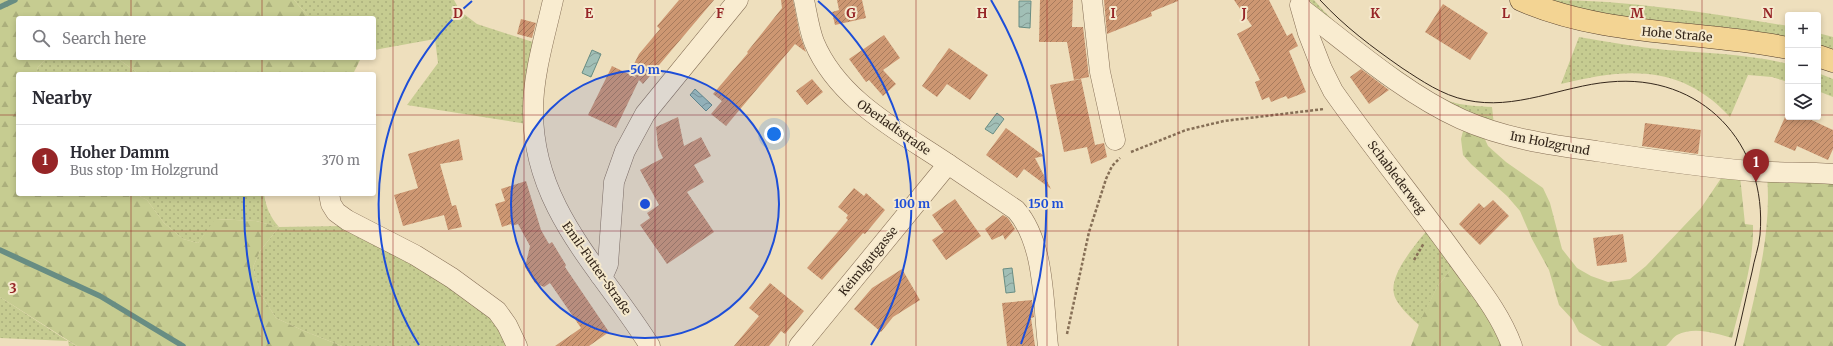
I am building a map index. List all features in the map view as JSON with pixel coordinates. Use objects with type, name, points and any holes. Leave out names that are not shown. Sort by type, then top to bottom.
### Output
[{"type":"main road","name":"Hohe Straße","points":[[1521,0],[1566,16],[1606,25],[1650,32],[1727,38],[1785,48]]},
{"type":"main road","points":[[1821,57],[1833,61]]},
{"type":"street","name":"Emil-Futter-Straße","points":[[553,0],[535,88],[534,130],[539,158],[554,202],[566,226],[650,346]]},
{"type":"street","points":[[600,275],[605,271],[608,264],[614,182],[625,151],[645,114],[738,0]]},
{"type":"street","name":"Oberladtstraße","points":[[804,0],[814,42],[837,80],[854,98],[876,116],[948,164]]},
{"type":"street","points":[[1092,0],[1100,72],[1123,149]]},
{"type":"street","name":"Schablederweg","points":[[1300,4],[1308,33],[1322,70],[1332,91],[1437,230],[1495,311],[1505,328],[1512,346]]},
{"type":"street","name":"Im Holzgrund","points":[[1300,4],[1354,50],[1393,77],[1439,107],[1482,128],[1542,142],[1632,157],[1753,171],[1833,174]]},
{"type":"street","points":[[948,164],[1016,210],[1024,219],[1037,249],[1057,342]]},
{"type":"street","name":"Keimlgutgasse","points":[[799,346],[948,164]]},
{"type":"street","points":[[329,196],[331,204],[336,212],[347,220],[415,255],[452,278],[497,311],[507,325],[517,346]]},
{"type":"path","points":[[1057,342],[1074,292],[1095,212],[1106,179],[1123,149],[1186,130],[1224,121],[1344,107]]},
{"type":"green space","points":[[0,0],[294,0],[308,16],[16,16],[16,60],[45,60],[38,67],[37,72],[16,72],[16,196],[140,196],[147,200],[164,223],[183,239],[198,243],[215,219],[256,221],[279,227],[260,251],[253,267],[260,293],[276,318],[342,346],[77,346],[0,297]]},
{"type":"green space","points":[[294,0],[454,0],[460,11],[477,24],[536,43],[527,124],[407,105],[438,63],[435,39],[376,50],[376,16],[308,16]]},
{"type":"green space","points":[[1309,0],[1314,0],[1333,20],[1365,46],[1436,95],[1460,104],[1492,107],[1494,126],[1439,100],[1387,68],[1336,28]]},
{"type":"green space","points":[[1549,0],[1609,2],[1729,16],[1785,25],[1785,37],[1732,28],[1597,14]]},
{"type":"green space","points":[[1821,34],[1833,37],[1833,50],[1821,45]]},
{"type":"green space","points":[[1579,37],[1656,49],[1728,54],[1785,63],[1785,81],[1772,77],[1748,75],[1730,117],[1711,99],[1692,87],[1672,79],[1651,74],[1630,73],[1608,75],[1561,84]]},
{"type":"green space","points":[[45,60],[120,60],[136,72],[37,72],[38,67]]},
{"type":"green space","points":[[120,60],[360,60],[354,72],[136,72]]},
{"type":"green space","points":[[1821,74],[1833,79],[1833,97],[1821,92]]},
{"type":"green space","points":[[1464,127],[1483,135],[1488,146],[1506,162],[1543,188],[1550,203],[1562,249],[1577,268],[1591,276],[1608,282],[1630,279],[1646,266],[1701,208],[1724,174],[1740,176],[1745,224],[1753,225],[1753,239],[1749,268],[1732,338],[1704,331],[1690,331],[1677,335],[1666,346],[1602,346],[1579,332],[1572,319],[1559,305],[1549,270],[1532,239],[1520,211],[1507,196],[1463,155],[1461,139]]},
{"type":"green space","points":[[1767,175],[1833,178],[1833,346],[1743,346],[1758,282],[1765,240],[1768,197]]},
{"type":"green space","points":[[140,196],[264,196],[269,212],[279,227],[256,221],[216,219],[198,243],[183,239],[164,223],[147,200]]},
{"type":"green space","points":[[343,226],[362,233],[489,310],[514,346],[342,346],[276,318],[260,293],[253,267],[260,251],[279,227]]},
{"type":"green space","points":[[1428,229],[1455,264],[1437,287],[1419,325],[1404,311],[1395,298],[1394,286],[1396,277],[1405,259]]},
{"type":"green space","points":[[1455,264],[1507,346],[1411,346],[1421,319],[1437,287]]},
{"type":"green space","points":[[0,297],[68,341],[0,338]]},
{"type":"green space","points":[[68,341],[77,346],[69,346]]},
{"type":"water","points":[[1019,1],[1031,1],[1030,28],[1019,27]]},
{"type":"water","points":[[592,50],[601,54],[591,77],[582,73]]},
{"type":"water","points":[[695,89],[712,105],[706,111],[690,95]]},
{"type":"water","points":[[997,113],[1004,119],[993,134],[985,129]]},
{"type":"water","points":[[1012,268],[1015,292],[1006,293],[1003,269]]},
{"type":"building","points":[[679,0],[714,0],[643,84],[639,80],[616,128],[588,115],[612,66],[637,78],[630,72],[639,54],[660,29],[657,26]]},
{"type":"building","points":[[781,0],[793,0],[800,35],[806,52],[795,44],[726,126],[711,114],[722,101],[713,94],[748,53],[747,52],[782,8]]},
{"type":"building","points":[[837,0],[862,0],[866,18],[835,25],[832,12],[839,10]]},
{"type":"building","points":[[1040,0],[1073,0],[1072,27],[1083,27],[1089,77],[1074,80],[1067,42],[1039,42]]},
{"type":"building","points":[[1104,0],[1178,1],[1151,12],[1152,16],[1107,34]]},
{"type":"building","points":[[1234,0],[1269,0],[1287,36],[1292,33],[1298,46],[1289,51],[1306,92],[1288,99],[1286,96],[1271,102],[1269,97],[1262,100],[1255,82],[1260,80],[1237,34],[1252,26]]},
{"type":"building","points":[[1443,4],[1488,33],[1470,60],[1425,32]]},
{"type":"building","points":[[521,19],[536,23],[532,38],[517,34]]},
{"type":"building","points":[[884,35],[900,58],[883,70],[896,84],[883,96],[869,80],[866,82],[849,59]]},
{"type":"building","points":[[949,48],[988,75],[970,100],[947,84],[937,97],[922,86]]},
{"type":"building","points":[[1361,69],[1389,90],[1369,104],[1350,77]]},
{"type":"building","points":[[812,79],[823,92],[807,105],[796,91]]},
{"type":"building","points":[[1081,79],[1095,145],[1104,143],[1107,157],[1091,164],[1087,147],[1064,152],[1050,85]]},
{"type":"building","points":[[678,117],[684,146],[701,137],[711,156],[694,165],[704,182],[687,192],[714,232],[667,264],[640,225],[650,218],[647,213],[659,205],[640,170],[663,158],[658,147],[656,127]]},
{"type":"building","points":[[1785,117],[1785,120],[1811,120],[1833,130],[1833,149],[1828,160],[1797,146],[1795,151],[1774,142]]},
{"type":"building","points":[[1645,123],[1701,130],[1698,154],[1642,146]]},
{"type":"building","points":[[1006,128],[1044,156],[1035,158],[1051,189],[1024,169],[1017,178],[986,155]]},
{"type":"building","points":[[459,139],[463,160],[440,164],[452,206],[456,205],[462,227],[448,230],[444,215],[403,226],[394,195],[418,188],[408,154]]},
{"type":"building","points":[[526,181],[541,230],[549,244],[552,242],[566,265],[565,267],[609,332],[589,346],[555,346],[581,328],[550,283],[544,287],[535,283],[525,267],[530,246],[518,224],[512,226],[511,224],[502,227],[495,204],[505,201],[501,189]]},
{"type":"building","points":[[854,188],[864,196],[866,193],[885,210],[822,280],[807,268],[848,220],[846,218],[848,215],[838,207]]},
{"type":"building","points":[[955,199],[981,236],[946,260],[932,240],[944,232],[932,215]]},
{"type":"building","points":[[1493,200],[1509,216],[1480,245],[1459,224],[1479,203],[1484,208]]},
{"type":"building","points":[[1003,215],[1008,218],[1015,229],[1005,240],[1003,235],[992,240],[985,229]]},
{"type":"building","points":[[1623,234],[1627,262],[1597,266],[1593,238]]},
{"type":"building","points":[[902,269],[920,300],[893,317],[881,332],[854,309],[872,288]]},
{"type":"building","points":[[770,283],[804,311],[785,334],[781,331],[769,346],[734,346],[759,316],[749,308]]},
{"type":"building","points":[[1032,300],[1034,317],[1031,318],[1035,346],[1007,346],[1002,303]]},
{"type":"waterway","points":[[0,7],[15,0]]},
{"type":"waterway","points":[[0,250],[100,296],[183,346]]},
{"type":"tram line","points":[[1320,0],[1349,28],[1391,60],[1432,87],[1457,98],[1484,103],[1502,102],[1538,97],[1591,84],[1609,82],[1642,82],[1673,89],[1699,102],[1722,121],[1740,144],[1753,171],[1760,202],[1760,235],[1735,346]]},
{"type":"place","name":"Hoher Damm","points":[[1756,182]]}]
